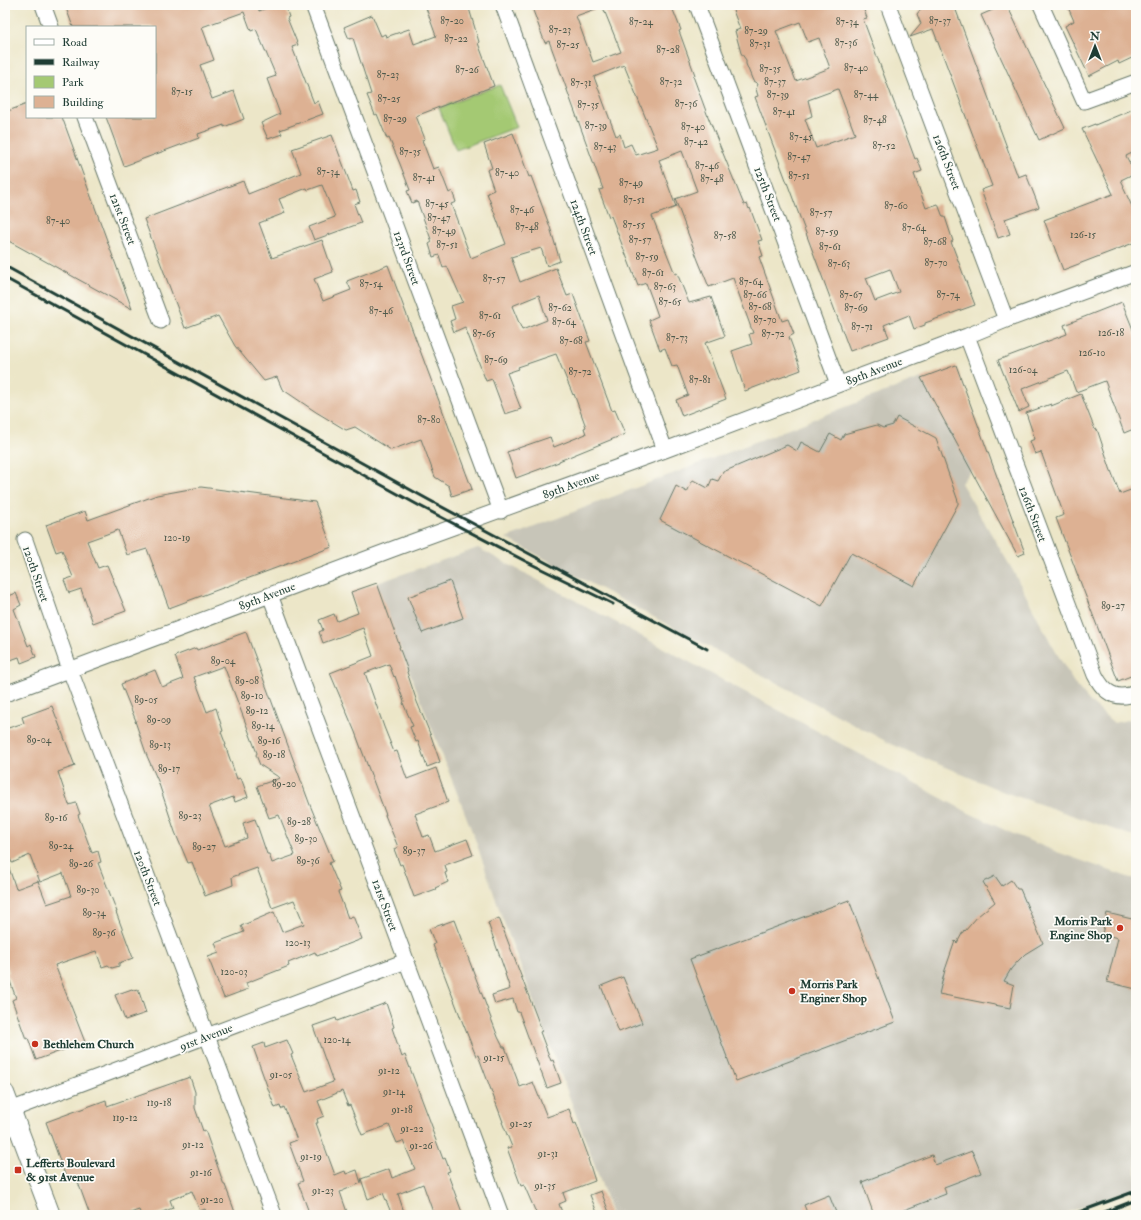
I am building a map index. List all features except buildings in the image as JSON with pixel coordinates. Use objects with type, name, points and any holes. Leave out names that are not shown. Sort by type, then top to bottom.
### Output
[{"type":"street","points":[[43,5],[51,26]]},
{"type":"street","name":"123rd Street","points":[[313,5],[501,511]]},
{"type":"street","name":"124th Street","points":[[503,5],[665,450]]},
{"type":"street","name":"125th Street","points":[[697,5],[838,384]]},
{"type":"street","name":"126th Street","points":[[888,5],[1006,320]]},
{"type":"street","points":[[1041,5],[1084,101],[1136,82]]},
{"type":"street","name":"121st Street","points":[[85,118],[161,321]]},
{"type":"street","name":"89th Avenue","points":[[5,694],[401,546],[501,511],[665,450],[1006,320],[1135,277]]},
{"type":"street","name":"126th Street","points":[[967,336],[1092,670],[1107,692],[1115,695],[1126,696],[1136,693]]},
{"type":"street","name":"120th Street","points":[[25,540],[70,670],[274,1215]]},
{"type":"street","name":"121st Street","points":[[270,596],[501,1215]]},
{"type":"street","name":"91st Avenue","points":[[7,1105],[208,1036],[406,961]]},
{"type":"street","points":[[7,1105],[50,1215]]},
{"type":"shaded area","points":[[921,378],[972,469],[961,483],[1012,569],[1074,683],[1091,703],[1114,723],[1136,718],[1136,837],[1004,792],[891,744],[506,538]]},
{"type":"shaded area","points":[[478,548],[969,813],[1011,833],[1057,852],[1136,880],[1136,1188],[1060,1215],[611,1215],[604,1191],[502,917],[475,839],[400,647],[377,583]]},
{"type":"green space","points":[[500,85],[517,127],[456,150],[439,108]]},
{"type":"railway","points":[[5,266],[429,500],[707,649]]},
{"type":"railway","points":[[5,278],[418,505],[527,562],[613,604]]},
{"type":"railway","points":[[1071,1215],[1136,1191]]},
{"type":"railway","points":[[1097,1215],[1136,1200]]},
{"type":"place","name":"Morris Park Engine Shop","points":[[1120,928]]},
{"type":"place","name":"Morris Park Enginer Shop","points":[[792,991]]},
{"type":"place","name":"Bethlehem Church","points":[[35,1044]]},
{"type":"place","name":"Lefferts Boulevard & 91st Avenue","points":[[18,1170]]}]
